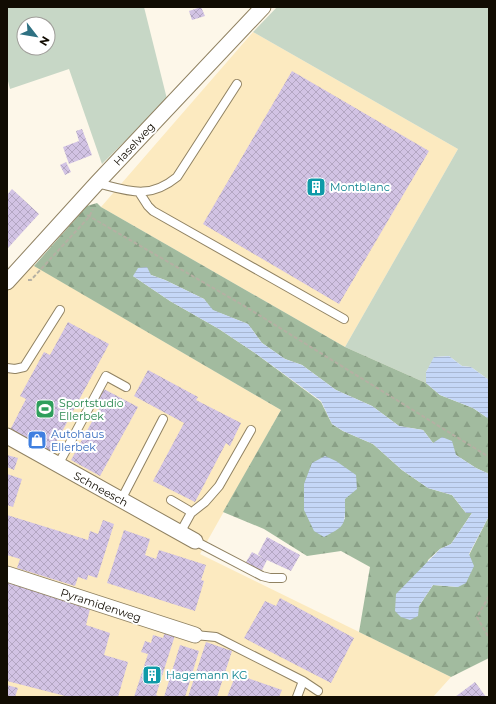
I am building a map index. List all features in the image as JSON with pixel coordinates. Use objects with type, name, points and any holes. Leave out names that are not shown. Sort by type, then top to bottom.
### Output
[{"type":"street","name":"Haselweg","points":[[7,282],[97,183],[263,7]]},
{"type":"street","name":"Schneesch","points":[[7,436],[195,541]]},
{"type":"street","name":"Pyramidenweg","points":[[7,574],[195,635]]},
{"type":"lane","points":[[97,183],[130,192],[159,189],[168,185],[177,177],[237,84]]},
{"type":"lane","points":[[139,192],[153,211],[344,319]]},
{"type":"lane","points":[[7,368],[16,369],[24,367],[60,310]]},
{"type":"lane","points":[[58,465],[106,376],[126,387]]},
{"type":"lane","points":[[121,500],[163,420]]},
{"type":"lane","points":[[180,533],[191,513],[205,502],[218,486],[251,430]]},
{"type":"lane","points":[[171,500],[191,513]]},
{"type":"lane","points":[[195,541],[262,576],[282,578]]},
{"type":"lane","points":[[195,635],[216,637],[302,681],[318,691]]},
{"type":"lane","points":[[297,697],[302,681]]},
{"type":"path","points":[[76,207],[89,217],[248,308],[489,456]]},
{"type":"path","points":[[489,596],[477,617],[489,638]]},
{"type":"shaded area","points":[[253,32],[458,149],[345,347],[101,207]]},
{"type":"shaded area","points":[[21,258],[281,410],[200,554],[451,677],[433,697],[7,697],[7,273]]},
{"type":"green space","points":[[7,7],[144,7],[167,99],[102,164],[69,69],[10,89],[7,77]]},
{"type":"green space","points":[[277,7],[489,7],[489,380],[471,367],[462,366],[449,356],[435,357],[426,372],[426,383],[345,347],[458,149],[253,32]]},
{"type":"green space","points":[[97,203],[101,207],[345,347],[426,383],[440,395],[473,408],[489,419],[489,474],[433,443],[423,430],[399,426],[372,406],[336,390],[302,365],[285,359],[262,343],[248,324],[212,310],[204,299],[165,280],[151,275],[133,276],[170,301],[219,329],[255,353],[321,402],[332,424],[343,431],[373,444],[402,470],[428,488],[452,495],[466,513],[472,513],[451,544],[440,549],[428,560],[419,606],[433,585],[458,587],[469,555],[489,516],[489,658],[451,677],[359,632],[370,567],[341,551],[307,556],[264,529],[223,512],[281,410],[34,266],[87,206]],"holes":[[[356,475],[345,499],[345,519],[314,531]]]},
{"type":"water","points":[[147,267],[151,275],[165,280],[204,299],[213,310],[248,324],[262,343],[285,359],[302,365],[336,390],[372,406],[399,426],[423,430],[433,443],[442,437],[452,441],[456,455],[476,468],[489,474],[489,516],[469,554],[474,566],[466,583],[458,587],[433,585],[419,606],[418,616],[410,620],[401,617],[395,611],[396,594],[440,549],[451,544],[472,513],[466,513],[452,495],[428,488],[402,470],[373,444],[343,431],[332,424],[321,401],[219,329],[170,301],[133,276],[138,268]]},
{"type":"water","points":[[449,356],[462,366],[471,367],[489,380],[489,419],[473,408],[440,395],[426,383],[426,372],[434,357]]},
{"type":"water","points":[[325,456],[336,461],[356,475],[357,489],[345,499],[345,514],[341,527],[324,537],[314,531],[304,510],[304,484],[312,463]]},
{"type":"building","points":[[201,7],[205,16],[192,20],[189,11]]},
{"type":"building","name":"Montblanc","points":[[292,71],[429,151],[339,304],[203,224]]},
{"type":"building","points":[[82,129],[92,155],[69,164],[63,147],[79,141],[76,131]]},
{"type":"building","points":[[66,162],[71,172],[65,175],[60,165]]},
{"type":"building","points":[[12,189],[39,214],[7,249],[7,195]]},
{"type":"building","points":[[68,322],[109,344],[50,454],[9,432],[26,399],[20,396],[44,352],[50,355]]},
{"type":"building","points":[[148,370],[198,397],[196,400],[241,423],[230,446],[226,443],[195,502],[153,481],[184,423],[134,396]]},
{"type":"building","points":[[102,388],[138,407],[100,476],[71,460],[100,407],[93,404]]},
{"type":"building","points":[[7,455],[18,458],[14,470],[7,467]]},
{"type":"building","points":[[7,474],[22,479],[13,507],[7,505]]},
{"type":"building","points":[[7,515],[88,540],[90,531],[98,534],[103,520],[114,524],[97,578],[88,575],[87,580],[78,577],[75,586],[17,568],[20,559],[7,555]]},
{"type":"building","points":[[124,530],[150,539],[145,555],[156,559],[159,550],[206,565],[201,580],[204,581],[195,611],[107,583]]},
{"type":"building","points":[[267,537],[300,555],[291,571],[267,560],[261,572],[245,564],[252,552],[263,558],[258,554]]},
{"type":"building","points":[[7,581],[78,602],[77,605],[90,609],[86,625],[110,633],[104,655],[128,662],[118,697],[69,697],[7,681]]},
{"type":"building","points":[[280,598],[354,638],[331,683],[244,638],[265,601],[276,606]]},
{"type":"building","name":"Hagemann KG","points":[[166,629],[176,632],[156,695],[160,697],[134,697],[148,654],[141,652],[145,641],[151,643],[153,635],[163,638]]},
{"type":"building","points":[[206,642],[232,651],[217,697],[188,697]]},
{"type":"building","points":[[180,645],[199,651],[185,697],[164,697]]},
{"type":"building","points":[[236,674],[282,690],[279,697],[227,697]]},
{"type":"building","points":[[475,682],[486,697],[455,697]]},
{"type":"building","points":[[7,685],[18,688],[15,697],[7,697]]},
{"type":"place","name":"Montblanc","points":[[316,187]]},
{"type":"place","name":"Sportstudio Ellerbek","points":[[45,409]]},
{"type":"place","name":"Autohaus Ellerbek","points":[[37,440]]},
{"type":"place","name":"Hagemann KG","points":[[152,675]]}]
